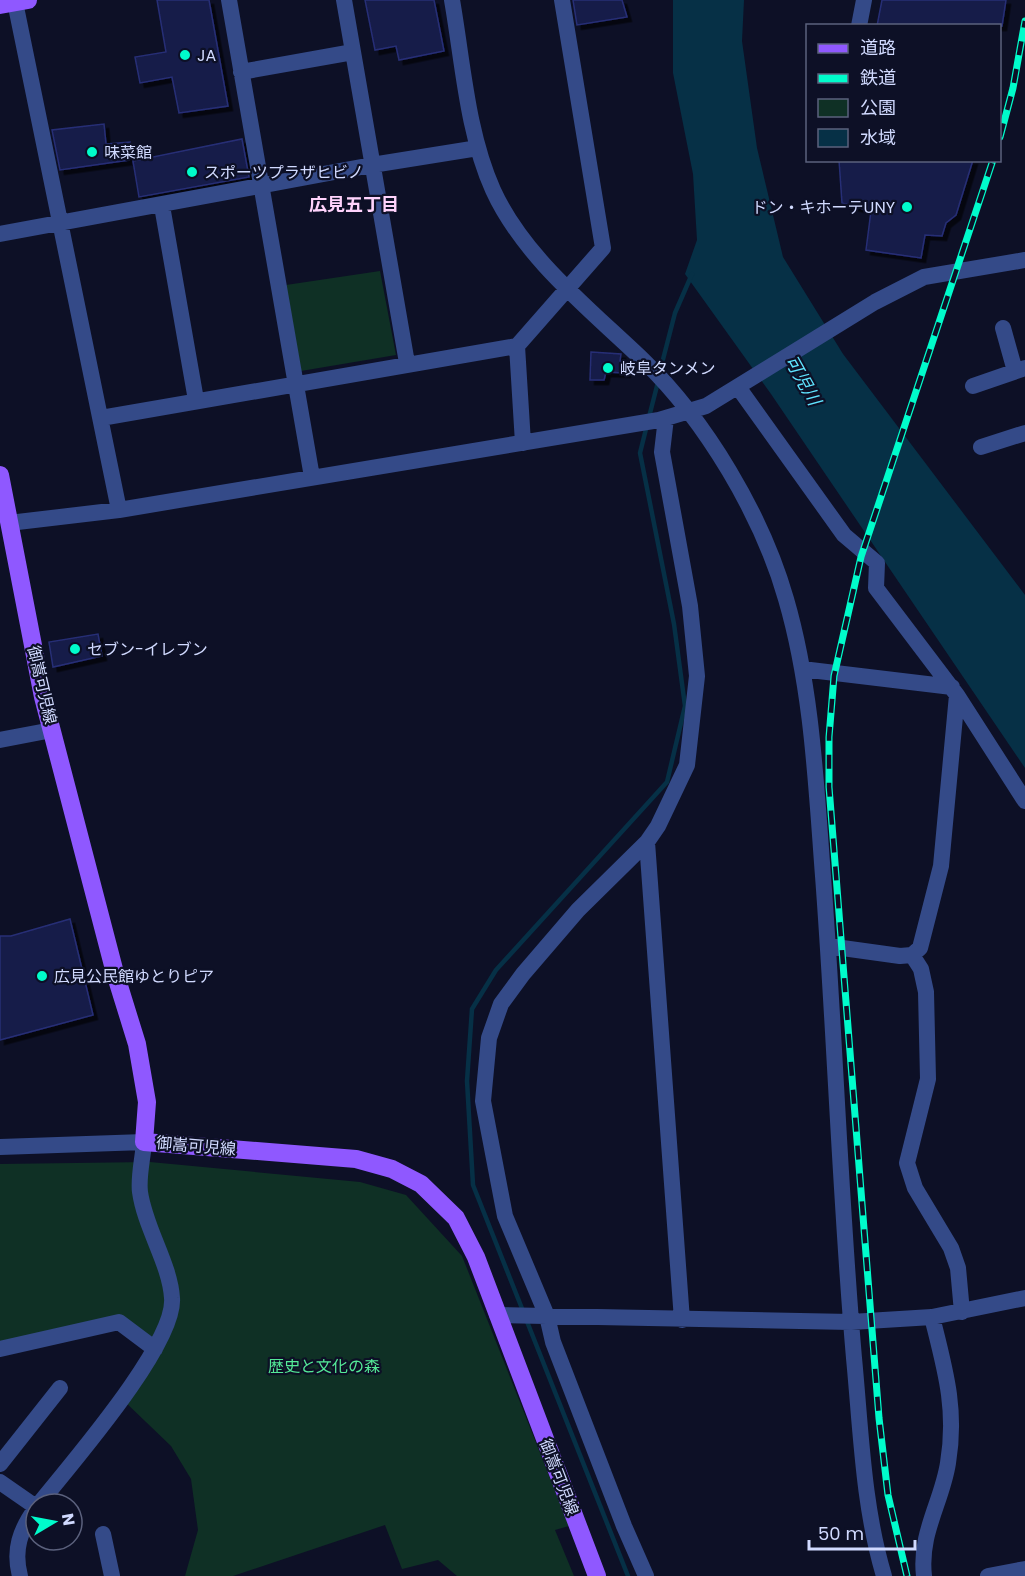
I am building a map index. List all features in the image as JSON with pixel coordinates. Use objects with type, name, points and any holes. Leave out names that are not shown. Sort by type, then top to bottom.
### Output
[{"type":"main road","name":"御嵩可児線","points":[[0,475],[5,512],[52,730],[115,973],[137,1044],[147,1102],[144,1142],[356,1159],[392,1169],[421,1184],[456,1218],[476,1257],[597,1576]]},
{"type":"street","points":[[229,0],[312,477]]},
{"type":"street","points":[[344,0],[407,363]]},
{"type":"street","points":[[452,0],[478,148],[494,193],[522,235],[565,288],[646,363],[687,411],[728,471],[765,542],[786,598],[802,669],[811,735],[828,946],[851,1322],[865,1479],[884,1576]]},
{"type":"street","points":[[101,418],[407,363],[517,346],[565,288],[603,248],[562,0]]},
{"type":"street","points":[[859,24],[864,0]]},
{"type":"street","points":[[14,2],[120,510]]},
{"type":"street","points":[[241,72],[353,52]]},
{"type":"street","points":[[0,234],[162,206],[372,165],[478,148]]},
{"type":"street","points":[[162,206],[196,400]]},
{"type":"street","points":[[5,512],[120,510],[663,419],[706,406],[875,302],[924,277],[1025,260]]},
{"type":"street","points":[[973,386],[1020,370],[1003,328]]},
{"type":"street","points":[[517,346],[523,443]]},
{"type":"street","points":[[743,384],[844,535],[877,562],[876,588],[955,691],[1025,801]]},
{"type":"street","points":[[646,1576],[624,1526],[553,1342],[547,1316],[505,1216],[483,1101],[489,1038],[501,1004],[523,974],[578,910],[647,842],[658,826],[687,765],[697,676],[690,606],[662,453],[663,419]]},
{"type":"street","points":[[981,447],[1025,433]]},
{"type":"street","points":[[802,669],[955,691]]},
{"type":"street","points":[[828,946],[900,956],[912,955],[920,948],[940,866],[955,691]]},
{"type":"street","points":[[0,740],[52,730]]},
{"type":"street","points":[[647,842],[682,1320]]},
{"type":"street","points":[[912,955],[921,969],[926,992],[928,1079],[907,1163],[915,1188],[951,1248],[958,1268],[962,1312]]},
{"type":"street","points":[[0,1147],[144,1142],[140,1191],[172,1298],[170,1320],[155,1349],[121,1398],[48,1492]]},
{"type":"street","points":[[497,1315],[851,1322],[932,1317],[1025,1298]]},
{"type":"street","points":[[924,1576],[927,1529],[948,1465],[953,1408],[932,1317]]},
{"type":"street","points":[[0,1349],[119,1322],[155,1349]]},
{"type":"street","points":[[0,1464],[60,1389]]},
{"type":"street","points":[[0,1482],[24,1498]]},
{"type":"street","points":[[20,1576],[15,1558],[24,1527]]},
{"type":"street","points":[[103,1534],[112,1576]]},
{"type":"street","points":[[988,1576],[1025,1569]]},
{"type":"green space","points":[[380,271],[396,355],[301,371],[286,285]]},
{"type":"green space","name":"歴史と文化の森","points":[[150,1162],[360,1182],[406,1195],[462,1256],[569,1526],[555,1530],[574,1576],[457,1576],[438,1560],[402,1569],[385,1525],[233,1576],[185,1576],[198,1530],[191,1479],[171,1446],[121,1398],[154,1349],[119,1322],[0,1349],[0,1164]]},
{"type":"water","name":"可児川","points":[[673,0],[744,0],[742,41],[757,148],[783,257],[843,354],[1025,595],[1025,768],[771,394],[685,274],[697,240],[693,174],[673,73]]},
{"type":"building","name":"JA","points":[[157,0],[209,0],[228,106],[179,113],[172,77],[140,83],[135,57],[166,52]]},
{"type":"building","points":[[365,0],[434,0],[444,51],[399,60],[396,46],[375,50]]},
{"type":"building","points":[[573,0],[622,0],[627,17],[577,25]]},
{"type":"building","points":[[882,0],[1006,0],[1002,26],[1001,24],[877,24]]},
{"type":"building","name":"味菜館","points":[[104,124],[106,144],[130,142],[129,160],[60,170],[52,130]]},
{"type":"building","name":"スポーツプラザヒビノ","points":[[242,139],[249,177],[139,197],[133,161]]},
{"type":"building","name":"ドン・キホーテUNY","points":[[839,162],[972,162],[956,215],[946,223],[942,236],[925,235],[921,258],[866,250],[871,211],[842,203]]},
{"type":"building","name":"岐阜タンメン","points":[[591,352],[621,354],[620,361],[627,364],[626,373],[606,372],[604,380],[590,380]]},
{"type":"building","name":"セブン-イレブン","points":[[98,634],[102,656],[53,667],[49,642]]},
{"type":"building","name":"広見公民館ゆとりピア","points":[[70,919],[93,1015],[0,1040],[0,936],[11,936]]},
{"type":"waterway","points":[[660,371],[675,313],[692,274]]},
{"type":"waterway","points":[[649,417],[658,382]]},
{"type":"waterway","points":[[523,1311],[473,1185],[467,1081],[472,1009],[496,970],[667,782],[685,706],[674,624],[640,453],[647,425]]},
{"type":"waterway","points":[[526,1319],[628,1576]]},
{"type":"railway","points":[[1001,133],[1013,88],[1025,21]]},
{"type":"railway","points":[[907,1576],[888,1495],[879,1418],[829,787],[829,737],[834,676],[861,557],[992,162]]},
{"type":"place","name":"JA","points":[[185,55]]},
{"type":"place","name":"味菜館","points":[[92,152]]},
{"type":"place","name":"スポーツプラザヒビノ","points":[[192,172]]},
{"type":"place","name":"ドン・キホーテUNY","points":[[907,207]]},
{"type":"place","name":"岐阜タンメン","points":[[608,368]]},
{"type":"place","name":"セブン-イレブン","points":[[75,649]]},
{"type":"place","name":"広見公民館ゆとりピア","points":[[42,976]]},
{"type":"district","name":"広見五丁目","points":[[354,204]]}]
